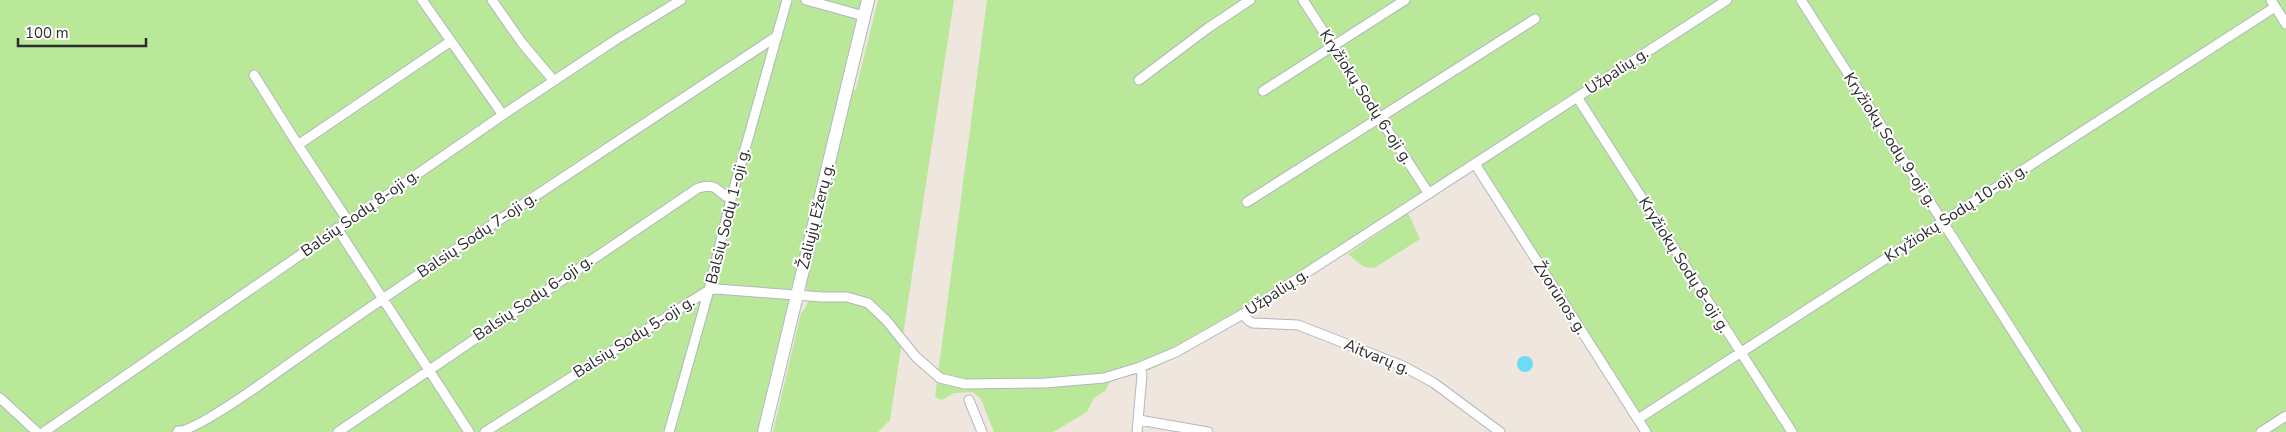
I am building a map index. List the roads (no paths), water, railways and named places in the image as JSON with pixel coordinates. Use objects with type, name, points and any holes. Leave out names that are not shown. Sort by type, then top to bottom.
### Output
[{"type":"main road","name":"Žaliųjų Ežerų g.","points":[[764,432],[868,0]]},
{"type":"street","points":[[422,0],[504,115]]},
{"type":"street","points":[[492,0],[522,43],[554,81]]},
{"type":"street","name":"Balsių Sodų 8-oji g.","points":[[44,432],[337,228],[554,81],[681,0]]},
{"type":"street","name":"Balsių Sodų 1-oji g.","points":[[667,430],[709,290],[731,199],[787,0]]},
{"type":"street","points":[[806,0],[864,16]]},
{"type":"street","points":[[1139,80],[1208,28],[1250,0]]},
{"type":"street","name":"Kryžiokų Sodų 6-oji g.","points":[[1303,0],[1429,194]]},
{"type":"street","points":[[1263,91],[1406,0]]},
{"type":"street","name":"Užpalių g.","points":[[797,294],[847,297],[868,303],[886,320],[916,357],[940,378],[965,384],[1074,381],[1104,378],[1140,367],[1189,346],[1243,314],[1727,0]]},
{"type":"street","name":"Kryžiokų Sodų 9-oji g.","points":[[1801,0],[2077,432]]},
{"type":"street","points":[[2273,3],[2286,24]]},
{"type":"street","name":"Kryžiokų Sodų 10-oji g.","points":[[1638,419],[1942,222],[2273,3]]},
{"type":"street","points":[[1248,202],[1535,18]]},
{"type":"street","name":"Balsių Sodų 7-oji g.","points":[[178,431],[188,430],[236,401],[382,299],[776,36]]},
{"type":"street","points":[[298,145],[451,40]]},
{"type":"street","points":[[254,75],[348,221]]},
{"type":"street","name":"Kryžiokų Sodų 8-oji g.","points":[[1577,97],[1792,432]]},
{"type":"street","name":"Žvorūnos g.","points":[[1475,164],[1646,432]]},
{"type":"street","name":"Balsių Sodų 6-oji g.","points":[[338,432],[698,188],[712,185],[731,199]]},
{"type":"street","points":[[337,228],[469,432]]},
{"type":"street","name":"Balsių Sodų 5-oji g.","points":[[485,432],[709,290],[726,288],[797,294]]},
{"type":"street","name":"Aitvarų g.","points":[[1243,314],[1253,323],[1298,325],[1403,366],[1434,383],[1500,432]]},
{"type":"street","points":[[1137,432],[1142,376],[1140,367]]},
{"type":"street","points":[[0,398],[37,432]]},
{"type":"street","points":[[969,400],[982,432]]},
{"type":"street","points":[[2261,432],[2286,416]]},
{"type":"street","points":[[1138,420],[1208,432]]},
{"type":"water","points":[[1522,356],[1528,356],[1533,361],[1531,370],[1522,372],[1517,367],[1517,361]]}]
